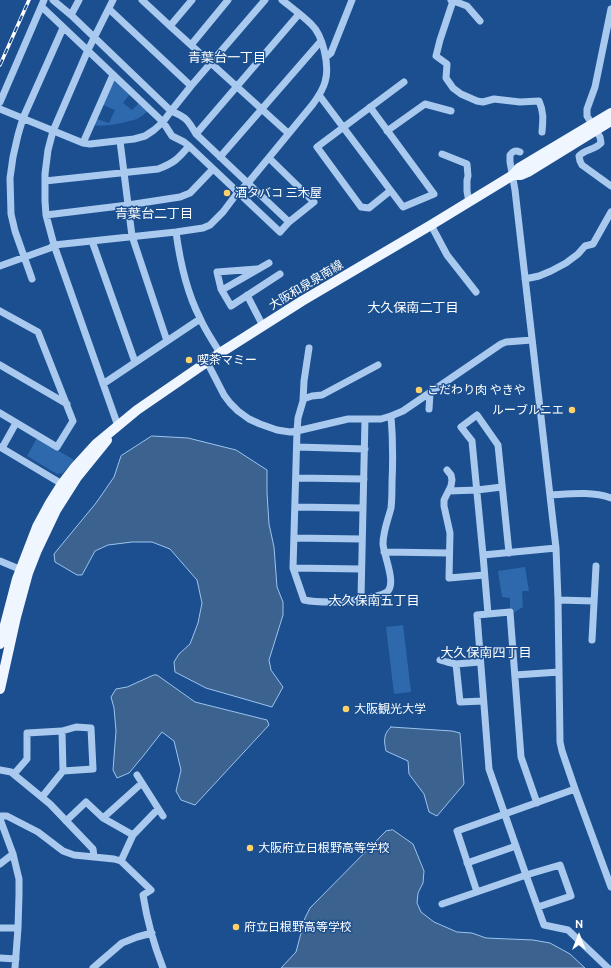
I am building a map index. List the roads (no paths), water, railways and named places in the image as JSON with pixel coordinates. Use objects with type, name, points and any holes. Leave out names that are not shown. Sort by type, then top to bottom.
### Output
[{"type":"main road","name":"大阪和泉泉南線","points":[[0,689],[24,572],[37,527],[62,484],[96,444],[137,410],[220,353],[513,175],[521,175],[528,172],[594,128],[611,113]]},
{"type":"main road","name":"大阪和泉泉南線","points":[[594,128],[611,121]]},
{"type":"main road","name":"大阪和泉泉南線","points":[[0,644],[9,606],[24,572],[37,550],[56,510],[78,476],[118,426]]},
{"type":"street","points":[[53,0],[71,15],[171,111],[183,116],[190,123],[196,134],[290,222]]},
{"type":"street","points":[[71,15],[79,0]]},
{"type":"street","points":[[113,0],[88,50],[53,131],[48,150],[45,190],[46,215],[54,245],[118,426]]},
{"type":"street","points":[[170,26],[192,0]]},
{"type":"street","points":[[191,45],[228,0]]},
{"type":"street","points":[[0,109],[83,143],[90,144],[120,141],[145,136],[163,122],[191,86],[265,0]]},
{"type":"street","points":[[0,266],[50,248],[54,245],[176,232],[203,228],[210,225],[223,212],[238,192],[248,183],[319,95],[325,81],[326,57],[318,32],[312,24],[282,0]]},
{"type":"street","points":[[326,57],[331,53],[352,0]]},
{"type":"street","points":[[480,21],[467,6],[452,0],[436,56],[447,64],[446,78],[453,88],[461,94],[477,101],[483,102],[494,99],[520,102],[539,101],[542,110],[542,132]]},
{"type":"street","points":[[146,1],[170,26],[288,133]]},
{"type":"street","points":[[0,102],[43,3],[63,28],[163,122],[172,136],[189,146],[280,232],[314,202],[268,158]]},
{"type":"street","points":[[109,9],[191,86]]},
{"type":"street","points":[[611,9],[594,87],[587,109],[588,116],[600,137],[601,143],[598,147],[583,153],[580,156],[582,165],[611,186]]},
{"type":"street","points":[[196,134],[299,14]]},
{"type":"street","points":[[32,279],[15,231],[11,214],[10,178],[13,157],[23,118],[63,28]]},
{"type":"street","points":[[220,157],[321,41]]},
{"type":"street","points":[[83,143],[113,75]]},
{"type":"street","points":[[390,191],[369,208],[361,207],[317,147],[404,82]]},
{"type":"street","points":[[319,95],[403,207],[434,194],[370,107]]},
{"type":"street","points":[[387,131],[425,104],[451,111]]},
{"type":"street","points":[[120,141],[132,236],[167,341]]},
{"type":"street","points":[[45,181],[158,169],[170,165],[189,146]]},
{"type":"street","points":[[520,152],[513,151],[510,154],[510,162],[513,175],[556,548],[560,742],[575,789],[611,887]]},
{"type":"street","points":[[442,154],[466,164],[468,176],[466,191],[469,202]]},
{"type":"street","points":[[46,215],[180,197],[190,193],[213,168]]},
{"type":"street","points":[[525,279],[539,276],[551,271],[566,263],[578,254],[585,246],[592,244],[611,212]]},
{"type":"street","points":[[430,226],[447,255],[476,292]]},
{"type":"street","points":[[176,232],[178,249],[189,293],[200,319],[220,353]]},
{"type":"street","points":[[92,241],[135,362]]},
{"type":"street","points":[[222,290],[269,262]]},
{"type":"street","points":[[257,269],[217,272],[222,290],[231,306],[280,274]]},
{"type":"street","points":[[247,295],[263,326]]},
{"type":"street","points":[[0,311],[38,332],[74,421],[57,447],[0,413]]},
{"type":"street","points":[[103,384],[200,319]]},
{"type":"street","points":[[207,362],[224,395],[238,411],[249,419],[260,424],[277,430],[290,432],[348,419],[381,419],[391,416],[403,411],[501,344],[506,342],[532,340]]},
{"type":"street","points":[[309,348],[303,399],[298,418],[297,431],[293,568],[304,600],[333,602],[361,598],[382,594],[388,591],[391,585],[383,543],[384,530],[391,508],[393,436],[391,416]]},
{"type":"street","points":[[0,365],[67,404]]},
{"type":"street","points":[[303,399],[322,395],[378,365]]},
{"type":"street","points":[[429,409],[430,393]]},
{"type":"street","points":[[488,614],[484,575],[484,555],[472,441],[461,427],[477,415],[498,445],[509,553]]},
{"type":"street","points":[[361,598],[365,419]]},
{"type":"street","points":[[16,423],[1,448],[62,484]]},
{"type":"street","points":[[297,447],[365,449]]},
{"type":"street","points":[[447,470],[451,475],[452,480],[451,486],[444,500],[450,533],[449,578],[484,575]]},
{"type":"street","points":[[296,478],[364,479]]},
{"type":"street","points":[[449,491],[502,487]]},
{"type":"street","points":[[550,495],[592,494],[604,495],[611,498]]},
{"type":"street","points":[[295,507],[363,508]]},
{"type":"street","points":[[294,538],[362,539]]},
{"type":"street","points":[[484,555],[556,548]]},
{"type":"street","points":[[384,552],[449,553]]},
{"type":"street","points":[[0,561],[24,572]]},
{"type":"street","points":[[592,640],[596,566]]},
{"type":"street","points":[[293,568],[361,569]]},
{"type":"street","points":[[558,600],[594,601]]},
{"type":"street","points":[[537,803],[521,757],[510,612],[477,615],[489,769],[544,925],[568,930],[608,968]]},
{"type":"street","points":[[440,660],[456,664],[480,662]]},
{"type":"street","points":[[456,664],[460,702],[484,701]]},
{"type":"street","points":[[515,675],[559,672]]},
{"type":"street","points":[[14,774],[27,759],[27,732],[62,731],[76,727],[91,728],[93,769],[63,771]]},
{"type":"street","points":[[42,797],[63,771],[62,731]]},
{"type":"street","points":[[0,770],[14,774],[50,804],[92,849],[94,857]]},
{"type":"street","points":[[137,775],[163,816]]},
{"type":"street","points":[[103,818],[142,783]]},
{"type":"street","points":[[477,892],[457,831],[575,789]]},
{"type":"street","points":[[66,821],[86,802],[103,818],[133,835]]},
{"type":"street","points":[[120,861],[133,835],[158,809]]},
{"type":"street","points":[[0,816],[7,816],[38,832],[63,851],[120,861],[151,890],[143,896],[145,910],[157,953],[163,968]]},
{"type":"street","points":[[0,819],[13,854],[19,884],[15,968]]},
{"type":"street","points":[[468,863],[516,846]]},
{"type":"street","points":[[0,864],[13,854]]},
{"type":"street","points":[[442,904],[560,865],[571,896],[538,907]]},
{"type":"street","points":[[0,928],[18,928]]},
{"type":"street","points":[[93,968],[122,943],[136,937],[152,933]]},
{"type":"street","points":[[0,958],[16,959]]},
{"type":"railway","points":[[0,65],[29,0]]},
{"type":"place","name":"酒タバコ 三木屋","points":[[227,193]]},
{"type":"place","name":"喫茶マミー","points":[[189,360]]},
{"type":"place","name":"こだわり肉 やきや","points":[[419,390]]},
{"type":"place","name":"ルーブルニエ","points":[[572,410]]},
{"type":"place","name":"大阪観光大学","points":[[346,709]]},
{"type":"place","name":"大阪府立日根野高等学校","points":[[250,848]]},
{"type":"place","name":"府立日根野高等学校","points":[[236,927]]},
{"type":"district","name":"青葉台一丁目","points":[[227,58]]},
{"type":"district","name":"青葉台二丁目","points":[[154,214]]},
{"type":"district","name":"大久保南二丁目","points":[[413,308]]},
{"type":"district","name":"大久保南五丁目","points":[[374,601]]},
{"type":"district","name":"大久保南四丁目","points":[[486,653]]}]
